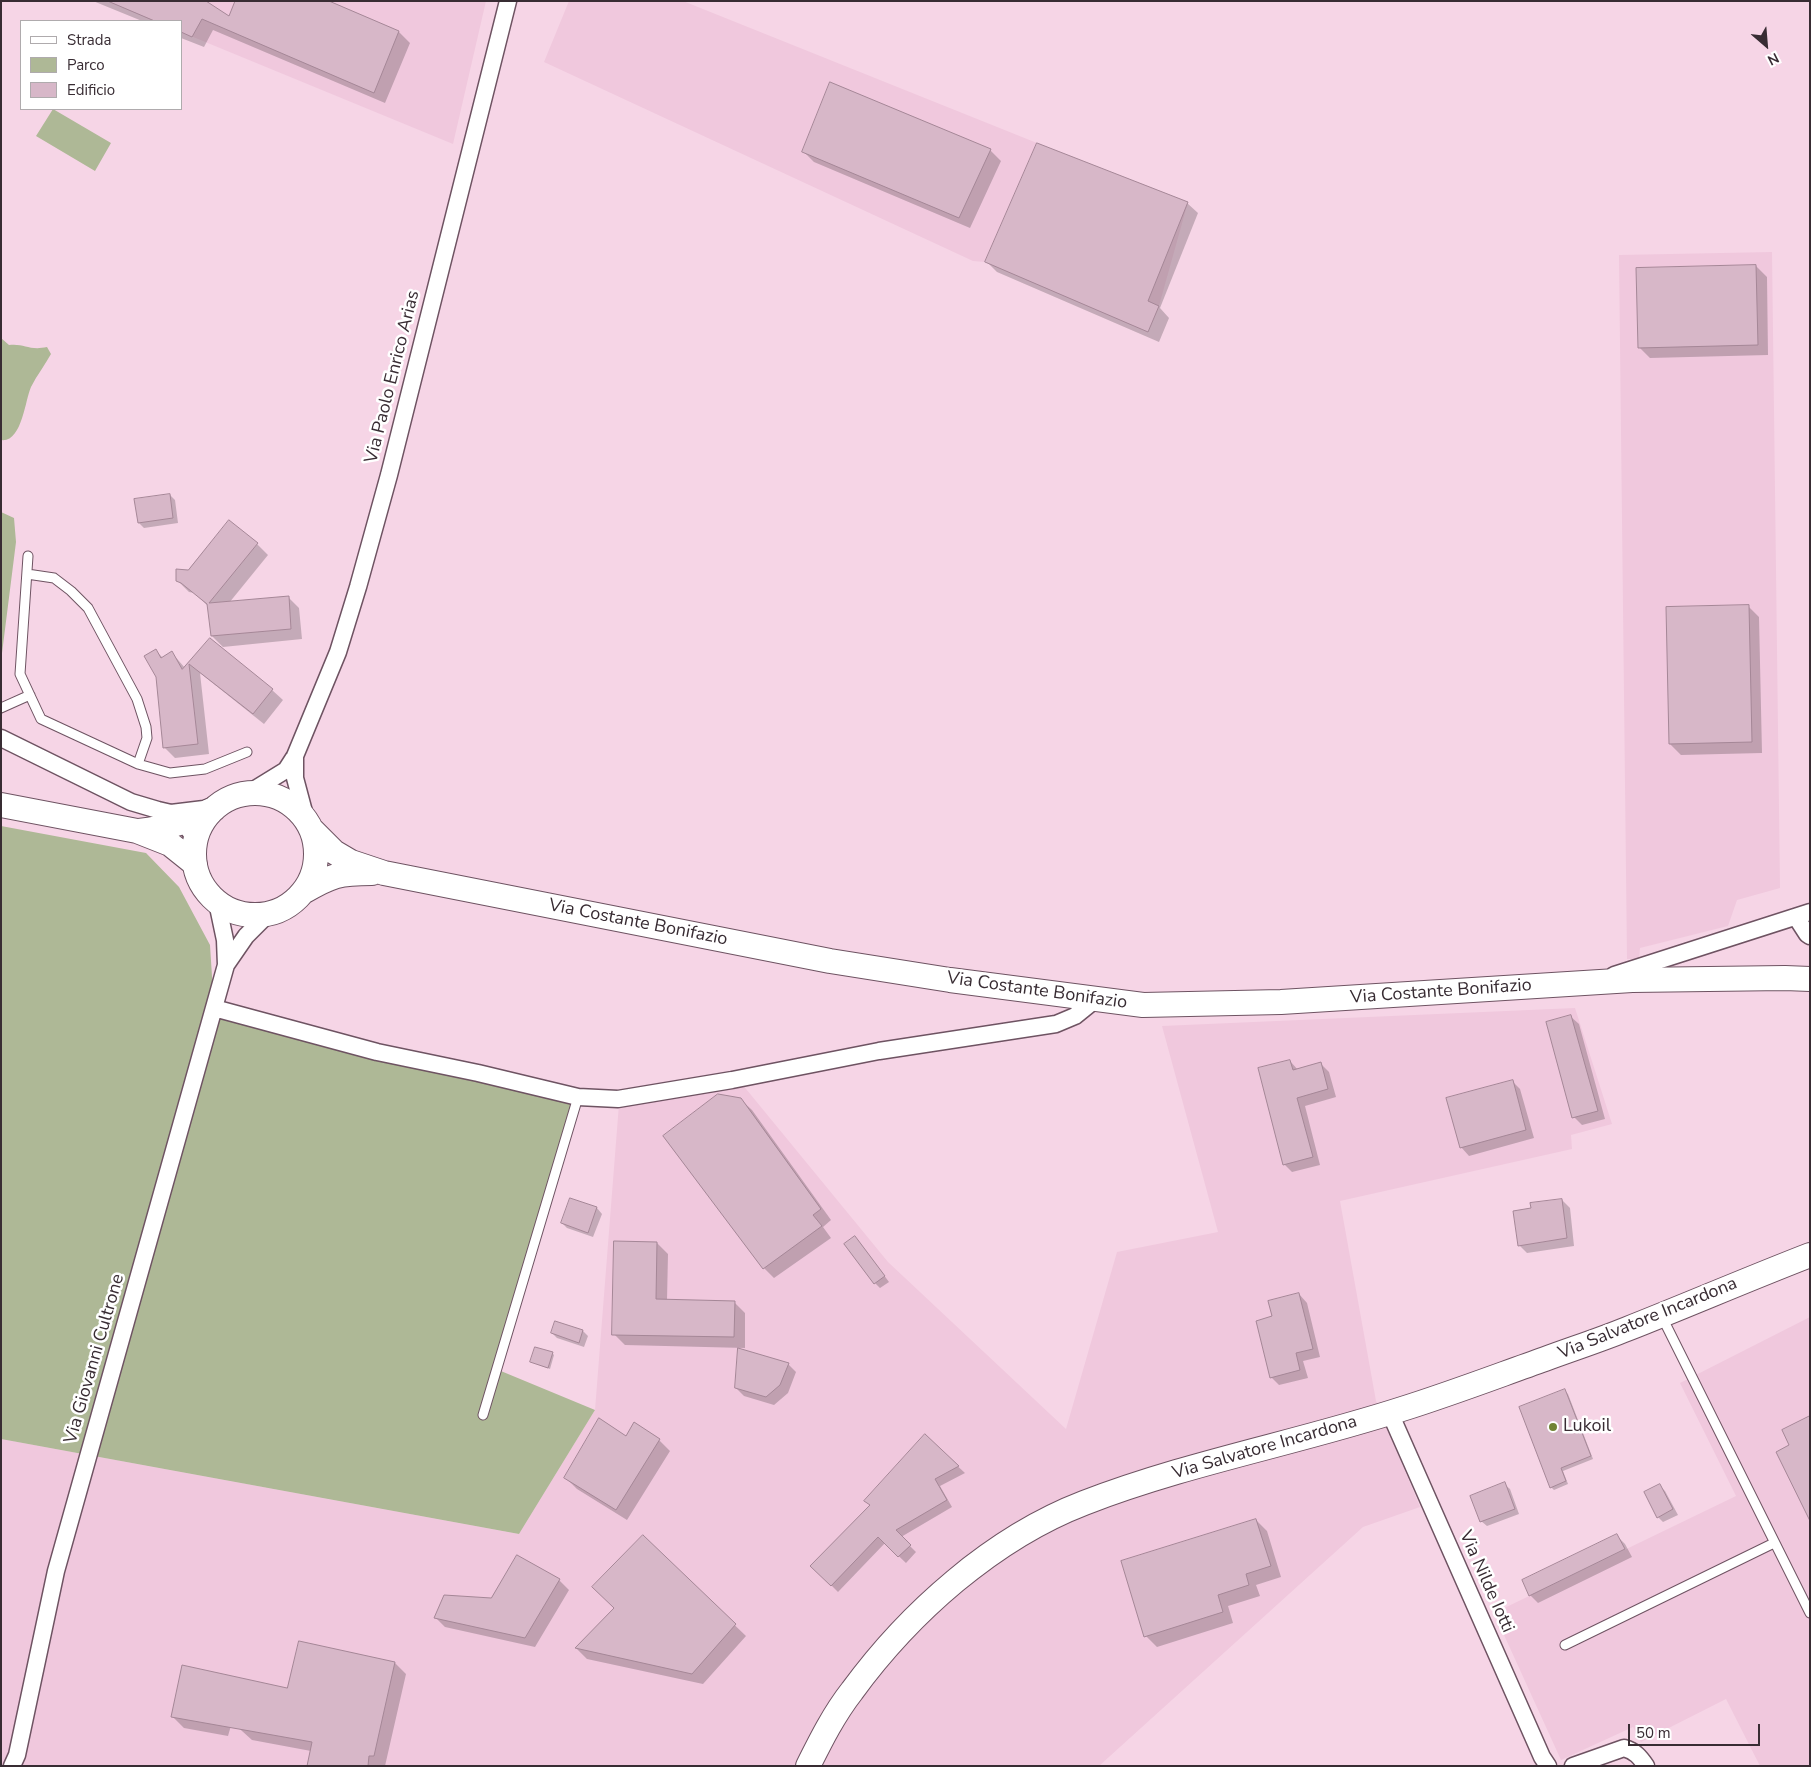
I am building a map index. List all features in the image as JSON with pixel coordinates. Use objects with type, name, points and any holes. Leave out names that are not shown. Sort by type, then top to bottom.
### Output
[{"type":"main road","points":[[137,831],[205,821],[231,800],[262,794],[278,798],[291,805],[334,852],[351,862],[384,873]]},
{"type":"main road","points":[[1,805],[137,831],[170,844],[195,864]]},
{"type":"main road","points":[[183,825],[202,885],[217,902],[233,911],[250,915],[268,914],[293,902],[303,892],[326,879],[345,873],[384,873]]},
{"type":"main road","points":[[303,892],[312,875],[316,855],[315,842],[309,826]]},
{"type":"main road","name":"Via Costante Bonifazio","points":[[384,873],[830,961],[950,980],[1143,1005],[1281,1002],[1699,978]]},
{"type":"main road","points":[[1699,978],[1810,979]]},
{"type":"main road","points":[[1699,978],[1810,992]]},
{"type":"main road","name":"Via Salvatore Incardona","points":[[808,1766],[823,1735],[850,1693],[879,1656],[933,1600],[968,1571],[1007,1543],[1052,1517],[1082,1504],[1152,1480],[1390,1413],[1624,1330],[1810,1255]]},
{"type":"street","name":"Via Paolo Enrico Arias","points":[[295,756],[338,652],[358,587],[391,466],[508,1]]},
{"type":"street","points":[[1,738],[131,802],[183,825],[204,809],[231,800],[286,770],[295,756]]},
{"type":"street","points":[[295,756],[295,778],[309,826]]},
{"type":"street","points":[[217,902],[225,940],[226,964]]},
{"type":"street","points":[[226,964],[246,936],[268,914]]},
{"type":"street","points":[[1591,983],[1803,914],[1810,936]]},
{"type":"street","name":"Via Giovanni Cultrone","points":[[12,1766],[17,1755],[56,1571],[226,964]]},
{"type":"street","points":[[214,1008],[377,1052],[478,1073],[578,1097],[618,1099],[732,1080],[879,1051],[1056,1024],[1075,1016],[1096,999]]},
{"type":"street","name":"Via Nilde Iotti","points":[[1390,1413],[1542,1757],[1548,1766]]},
{"type":"street","points":[[1573,1766],[1624,1748],[1632,1750],[1646,1766]]},
{"type":"lane","points":[[28,556],[20,674],[41,719],[138,764],[170,773],[204,769],[247,752]]},
{"type":"lane","points":[[27,574],[54,578],[88,608],[137,699],[146,726],[147,738],[138,764]]},
{"type":"lane","points":[[1,708],[30,695]]},
{"type":"lane","points":[[482,1415],[578,1097]]},
{"type":"lane","points":[[1661,1315],[1810,1613]]},
{"type":"lane","points":[[1564,1645],[1774,1543]]},
{"type":"shaded area","points":[[107,1],[486,1],[453,144],[182,32],[182,20],[153,20]]},
{"type":"shaded area","points":[[569,1],[683,1],[1188,202],[1159,306],[1148,332],[985,262],[973,261],[544,62]]},
{"type":"shaded area","points":[[1772,252],[1780,888],[1737,900],[1728,926],[1640,948],[1639,959],[1627,959],[1619,255]]},
{"type":"shaded area","points":[[1575,1008],[1612,1124],[1571,1135],[1572,1149],[1340,1201],[1376,1401],[1420,1507],[1363,1527],[1099,1766],[1,1766],[1,1439],[519,1534],[595,1410],[619,1104],[742,1084],[888,1262],[1066,1429],[1117,1252],[1218,1232],[1162,1026]]},
{"type":"shaded area","points":[[1810,1317],[1810,1766],[1760,1766],[1726,1699],[1641,1742],[1633,1727],[1561,1760],[1494,1613],[1736,1496],[1680,1383]]},
{"type":"green space","points":[[52,110],[55,110],[111,143],[95,171],[36,136]]},
{"type":"green space","points":[[1,338],[9,345],[36,348],[47,347],[51,354],[31,387],[22,419],[14,435],[8,439],[1,440]]},
{"type":"green space","points":[[1,512],[14,518],[16,542],[1,661]]},
{"type":"green space","points":[[1,826],[146,853],[179,887],[210,945],[214,1008],[578,1097],[496,1369],[595,1410],[519,1534],[1,1439]]},
{"type":"building","points":[[108,1],[206,1],[229,16],[235,1],[329,1],[399,31],[374,93],[202,19],[192,37],[182,32],[182,20],[153,20]]},
{"type":"building","points":[[830,82],[991,149],[959,218],[802,152]]},
{"type":"building","points":[[1037,143],[1188,202],[1148,301],[1159,306],[1148,332],[985,262]]},
{"type":"building","points":[[1756,265],[1758,345],[1638,348],[1636,268]]},
{"type":"building","points":[[170,494],[173,518],[138,523],[134,499]]},
{"type":"building","points":[[229,520],[258,543],[209,603],[289,596],[291,629],[211,636],[207,604],[176,581],[176,569],[188,570]]},
{"type":"building","points":[[1749,605],[1752,742],[1669,744],[1666,607]]},
{"type":"building","points":[[210,638],[273,689],[253,714],[189,664],[198,744],[163,748],[156,677],[144,656],[156,649],[161,658],[172,651],[182,669]]},
{"type":"building","points":[[1571,1015],[1598,1111],[1572,1118],[1546,1022]]},
{"type":"building","points":[[1290,1060],[1293,1070],[1321,1062],[1328,1089],[1297,1098],[1313,1157],[1283,1165],[1258,1068]]},
{"type":"building","points":[[1513,1080],[1526,1130],[1460,1148],[1446,1098]]},
{"type":"building","points":[[718,1094],[741,1098],[821,1209],[813,1215],[822,1226],[763,1269],[663,1136]]},
{"type":"building","points":[[570,1198],[597,1207],[588,1233],[561,1223]]},
{"type":"building","points":[[1562,1199],[1567,1238],[1518,1246],[1513,1211],[1531,1208],[1530,1203]]},
{"type":"building","points":[[855,1236],[885,1276],[874,1284],[844,1244]]},
{"type":"building","points":[[614,1241],[657,1242],[656,1299],[735,1301],[734,1337],[612,1335]]},
{"type":"building","points":[[1299,1293],[1313,1349],[1296,1353],[1300,1370],[1270,1378],[1256,1321],[1272,1316],[1268,1301]]},
{"type":"building","points":[[555,1321],[583,1330],[579,1343],[551,1333]]},
{"type":"building","points":[[535,1347],[553,1352],[548,1368],[530,1362]]},
{"type":"building","points":[[738,1348],[789,1363],[780,1385],[766,1397],[735,1388]]},
{"type":"building","points":[[1565,1389],[1591,1456],[1561,1468],[1566,1481],[1550,1488],[1519,1407]]},
{"type":"building","points":[[1810,1416],[1810,1521],[1776,1452],[1789,1445],[1782,1430]]},
{"type":"building","points":[[599,1418],[626,1436],[634,1422],[660,1439],[616,1510],[564,1478]]},
{"type":"building","points":[[925,1434],[959,1466],[935,1479],[947,1500],[896,1530],[911,1545],[898,1557],[878,1537],[831,1586],[810,1566],[870,1505],[864,1501]]},
{"type":"building","points":[[1505,1482],[1515,1509],[1480,1522],[1470,1496]]},
{"type":"building","points":[[1660,1484],[1673,1509],[1657,1518],[1644,1492]]},
{"type":"building","points":[[1256,1519],[1271,1566],[1246,1574],[1249,1585],[1218,1595],[1223,1612],[1144,1637],[1121,1561]]},
{"type":"building","points":[[1617,1534],[1625,1549],[1529,1596],[1522,1580]]},
{"type":"building","points":[[643,1535],[736,1624],[692,1674],[575,1648],[614,1608],[592,1587]]},
{"type":"building","points":[[517,1555],[560,1579],[525,1638],[434,1618],[444,1595],[491,1598]]},
{"type":"building","points":[[299,1641],[395,1662],[374,1756],[369,1756],[368,1766],[307,1766],[312,1742],[171,1717],[182,1665],[287,1688]]},
{"type":"place","name":"Lukoil","points":[[1553,1427]]}]
